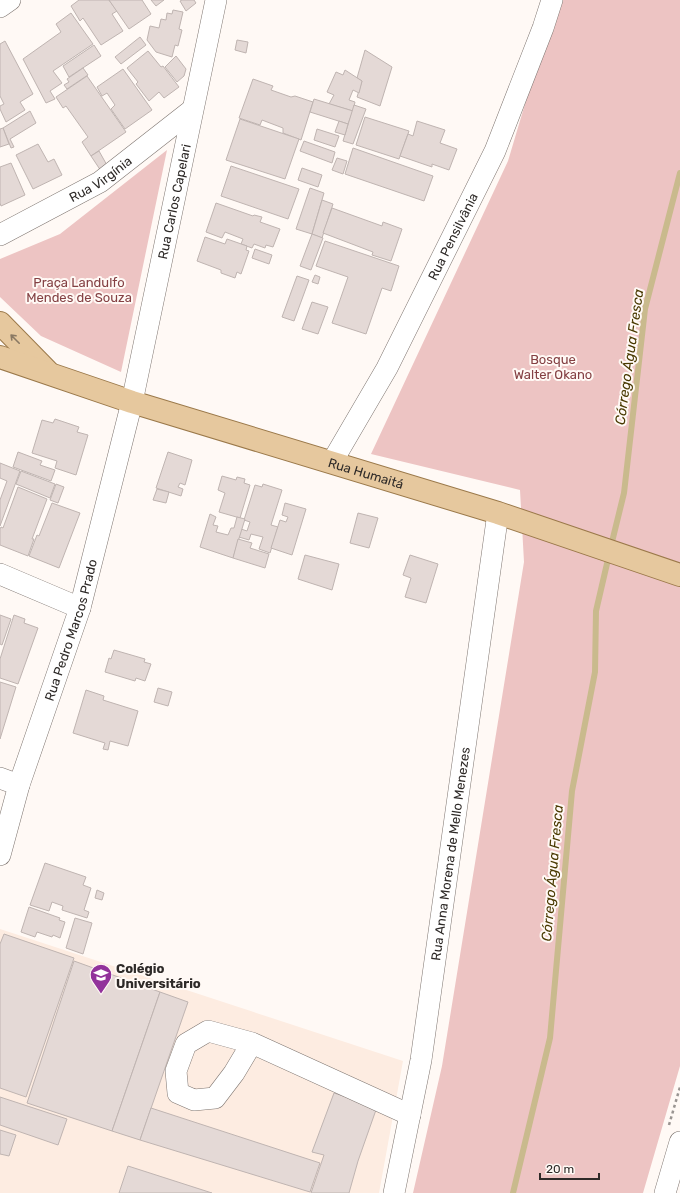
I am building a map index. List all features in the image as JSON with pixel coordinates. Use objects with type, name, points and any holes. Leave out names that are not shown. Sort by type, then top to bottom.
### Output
[{"type":"main road","name":"Rua Humaitá","points":[[0,323],[51,375]]},
{"type":"main road","name":"Rua Humaitá","points":[[0,357],[132,402],[498,513],[680,575]]},
{"type":"street","name":"Rua Carlos Capelari","points":[[132,402],[216,0]]},
{"type":"street","name":"Rua Pensilvânia","points":[[332,462],[387,368],[495,151],[543,28],[552,0]]},
{"type":"street","name":"Rua Virgínia","points":[[0,235],[100,182],[192,110]]},
{"type":"street","name":"Rua Pedro Marcos Prado","points":[[0,855],[19,785],[80,608],[132,402]]},
{"type":"street","name":"Rua Anna Morena de Mello Menezes","points":[[394,1193],[421,1060],[498,513]]},
{"type":"street","points":[[0,574],[80,608]]},
{"type":"street","points":[[0,778],[19,785]]},
{"type":"street","points":[[252,1043],[410,1115]]},
{"type":"street","points":[[665,1193],[680,1142]]},
{"type":"shaded area","name":"Colégio Universitário","points":[[0,929],[403,1061],[379,1193],[0,1193]]},
{"type":"green space","name":"Bosque Walter Okano","points":[[556,0],[680,0],[680,1066],[643,1193],[413,1193],[442,1066],[524,562],[520,490],[371,454],[508,161]]},
{"type":"green space","name":"Praça Landulfo Mendes de Souza","points":[[167,150],[121,372],[41,336],[0,297],[0,259],[60,234]]},
{"type":"building","points":[[79,0],[109,0],[117,11],[112,14],[123,31],[101,45],[83,18],[80,21],[71,6]]},
{"type":"building","points":[[109,0],[142,0],[151,14],[129,29]]},
{"type":"building","points":[[151,0],[164,0],[156,6]]},
{"type":"building","points":[[194,0],[196,3],[186,11],[180,1]]},
{"type":"building","points":[[173,10],[183,12],[179,29],[182,30],[178,46],[175,45],[172,57],[156,52],[147,40],[150,26],[159,28],[161,19],[166,20],[167,13],[172,14]]},
{"type":"building","points":[[71,13],[93,44],[53,71],[62,83],[50,91],[55,99],[46,103],[23,59],[61,32],[56,24]]},
{"type":"building","points":[[140,37],[146,45],[121,64],[115,57]]},
{"type":"building","points":[[237,40],[248,42],[246,53],[235,50]]},
{"type":"building","points":[[5,41],[33,94],[20,102],[25,110],[6,122],[0,109],[0,106],[4,104],[0,96],[0,44]]},
{"type":"building","points":[[94,45],[101,56],[69,77],[63,66]]},
{"type":"building","points":[[365,50],[392,67],[380,106],[357,97],[362,81],[357,78]]},
{"type":"building","points":[[148,51],[161,67],[163,66],[179,87],[164,98],[159,92],[149,101],[136,84],[138,82],[127,68]]},
{"type":"building","points":[[176,56],[186,69],[184,76],[177,82],[165,67]]},
{"type":"building","points":[[83,68],[88,75],[67,89],[64,85],[69,82],[67,79]]},
{"type":"building","points":[[123,69],[152,110],[125,129],[111,109],[115,105],[107,93],[102,96],[97,87]]},
{"type":"building","points":[[345,70],[362,81],[359,93],[353,90],[349,100],[355,102],[353,111],[329,104],[334,95],[327,92],[336,72],[343,75]]},
{"type":"building","points":[[87,76],[126,132],[91,156],[82,142],[88,137],[66,106],[63,108],[56,97]]},
{"type":"building","points":[[253,79],[273,86],[271,90],[291,97],[295,96],[313,102],[301,140],[283,133],[283,128],[262,120],[260,125],[239,118]]},
{"type":"building","points":[[314,99],[353,111],[348,124],[310,112]]},
{"type":"building","points":[[354,105],[366,109],[353,144],[343,141]]},
{"type":"building","points":[[30,111],[36,123],[10,139],[14,147],[11,148],[3,128]]},
{"type":"building","points":[[365,117],[409,131],[399,159],[356,145]]},
{"type":"building","points":[[240,119],[299,139],[285,179],[226,160]]},
{"type":"building","points":[[339,121],[348,124],[345,135],[335,132]]},
{"type":"building","points":[[417,121],[445,130],[440,143],[457,149],[449,170],[432,164],[432,167],[400,156],[408,134],[413,136]]},
{"type":"building","points":[[3,128],[9,144],[0,147],[0,129]]},
{"type":"building","points":[[317,129],[339,136],[335,147],[314,140]]},
{"type":"building","points":[[304,141],[335,152],[332,163],[300,151]]},
{"type":"building","points":[[38,144],[48,162],[54,159],[62,175],[33,189],[16,155]]},
{"type":"building","points":[[353,148],[433,176],[424,201],[345,174]]},
{"type":"building","points":[[99,151],[108,167],[101,171],[91,156]]},
{"type":"building","points":[[337,158],[347,161],[343,174],[332,170]]},
{"type":"building","points":[[11,163],[25,195],[1,206],[0,167]]},
{"type":"building","points":[[231,166],[299,189],[288,219],[221,196]]},
{"type":"building","points":[[302,168],[322,175],[318,187],[298,180]]},
{"type":"building","points":[[310,188],[324,193],[312,234],[296,229]]},
{"type":"building","points":[[322,200],[333,204],[322,238],[312,234]]},
{"type":"building","points":[[216,203],[253,216],[262,217],[260,222],[280,229],[273,247],[266,245],[265,248],[254,244],[252,248],[241,244],[243,239],[225,232],[222,238],[206,232]]},
{"type":"building","points":[[332,208],[382,226],[383,222],[402,229],[391,261],[372,255],[373,252],[323,233]]},
{"type":"building","points":[[312,234],[323,238],[311,270],[300,266]]},
{"type":"building","points":[[205,237],[225,244],[227,239],[247,246],[246,250],[249,251],[241,274],[237,272],[235,278],[221,273],[221,270],[197,261]]},
{"type":"building","points":[[325,241],[399,266],[391,291],[382,288],[366,334],[332,323],[348,277],[316,266]]},
{"type":"building","points":[[255,249],[272,255],[269,264],[252,258]]},
{"type":"building","points":[[315,275],[320,277],[318,284],[312,282]]},
{"type":"building","points":[[297,276],[309,280],[294,321],[282,317]]},
{"type":"building","points":[[312,302],[328,307],[318,334],[302,329]]},
{"type":"building","points":[[55,419],[79,427],[77,432],[88,435],[76,475],[55,468],[57,461],[32,453],[42,420],[53,423]]},
{"type":"building","points":[[18,452],[42,461],[40,465],[55,470],[51,481],[13,467]]},
{"type":"building","points":[[168,452],[192,460],[185,485],[180,483],[178,487],[183,489],[181,496],[156,488]]},
{"type":"building","points":[[0,463],[20,471],[0,526],[0,500],[7,481],[0,478]]},
{"type":"building","points":[[21,471],[55,484],[50,498],[16,484]]},
{"type":"building","points":[[222,476],[236,480],[237,477],[245,479],[244,483],[250,485],[240,518],[219,512],[225,493],[218,490]]},
{"type":"building","points":[[56,484],[64,487],[58,503],[50,500]]},
{"type":"building","points":[[263,484],[282,490],[271,525],[278,527],[270,553],[259,549],[263,537],[251,534],[249,540],[239,537],[241,529],[247,531],[250,522],[244,520],[255,485],[262,487]]},
{"type":"building","points":[[18,487],[47,499],[32,539],[34,539],[28,556],[0,545],[0,529],[1,527],[3,528]]},
{"type":"building","points":[[157,489],[169,492],[166,503],[153,500]]},
{"type":"building","points":[[52,503],[80,513],[59,568],[29,556],[37,535],[39,536]]},
{"type":"building","points":[[285,503],[306,509],[292,555],[271,548],[280,520],[286,522],[288,517],[282,515]]},
{"type":"building","points":[[358,513],[378,518],[369,548],[350,543]]},
{"type":"building","points":[[210,514],[216,517],[213,525],[218,526],[216,532],[228,535],[231,528],[234,528],[237,517],[245,519],[233,558],[200,547]]},
{"type":"building","points":[[238,539],[252,543],[250,548],[269,554],[265,568],[233,558]]},
{"type":"building","points":[[305,555],[339,564],[332,590],[298,579]]},
{"type":"building","points":[[410,555],[438,564],[426,603],[405,597],[411,578],[403,575]]},
{"type":"building","points":[[0,615],[11,619],[2,645],[0,644]]},
{"type":"building","points":[[14,615],[25,619],[24,623],[38,628],[18,684],[0,678],[0,659]]},
{"type":"building","points":[[114,650],[145,659],[144,662],[151,664],[145,681],[136,678],[135,681],[105,672],[109,658],[111,659]]},
{"type":"building","points":[[0,682],[16,687],[0,739]]},
{"type":"building","points":[[158,688],[172,692],[168,706],[154,702]]},
{"type":"building","points":[[86,690],[104,696],[103,700],[138,711],[128,746],[110,741],[108,750],[103,749],[105,743],[73,733]]},
{"type":"building","points":[[45,863],[86,877],[83,885],[91,888],[84,910],[89,912],[87,918],[62,910],[63,906],[52,902],[49,911],[30,905]]},
{"type":"building","points":[[97,890],[104,893],[102,900],[95,898]]},
{"type":"building","points":[[29,907],[60,918],[59,920],[65,922],[60,938],[37,932],[35,937],[21,932]]},
{"type":"building","points":[[75,918],[92,923],[83,954],[66,948]]},
{"type":"building","points":[[4,934],[74,958],[26,1097],[0,1088],[0,944]]},
{"type":"building","points":[[74,961],[160,992],[112,1131],[27,1103]]},
{"type":"building","points":[[160,992],[188,1002],[140,1140],[112,1131]]},
{"type":"building","points":[[334,1093],[377,1107],[358,1161],[349,1193],[311,1193],[324,1155],[312,1152]]},
{"type":"building","points":[[0,1097],[67,1119],[58,1145],[0,1125]]},
{"type":"building","points":[[151,1108],[320,1163],[310,1192],[140,1140]]},
{"type":"building","points":[[0,1130],[16,1135],[9,1156],[0,1154]]},
{"type":"building","points":[[128,1166],[212,1193],[119,1193]]},
{"type":"waterway","name":"Córrego Água Fresca","points":[[611,546],[624,493],[645,309],[680,173]]},
{"type":"waterway","name":"Córrego Água Fresca","points":[[513,1193],[550,1038],[572,791],[595,672],[596,611],[609,555]]},
{"type":"place","name":"Colégio Universitário","points":[[101,994]]}]
